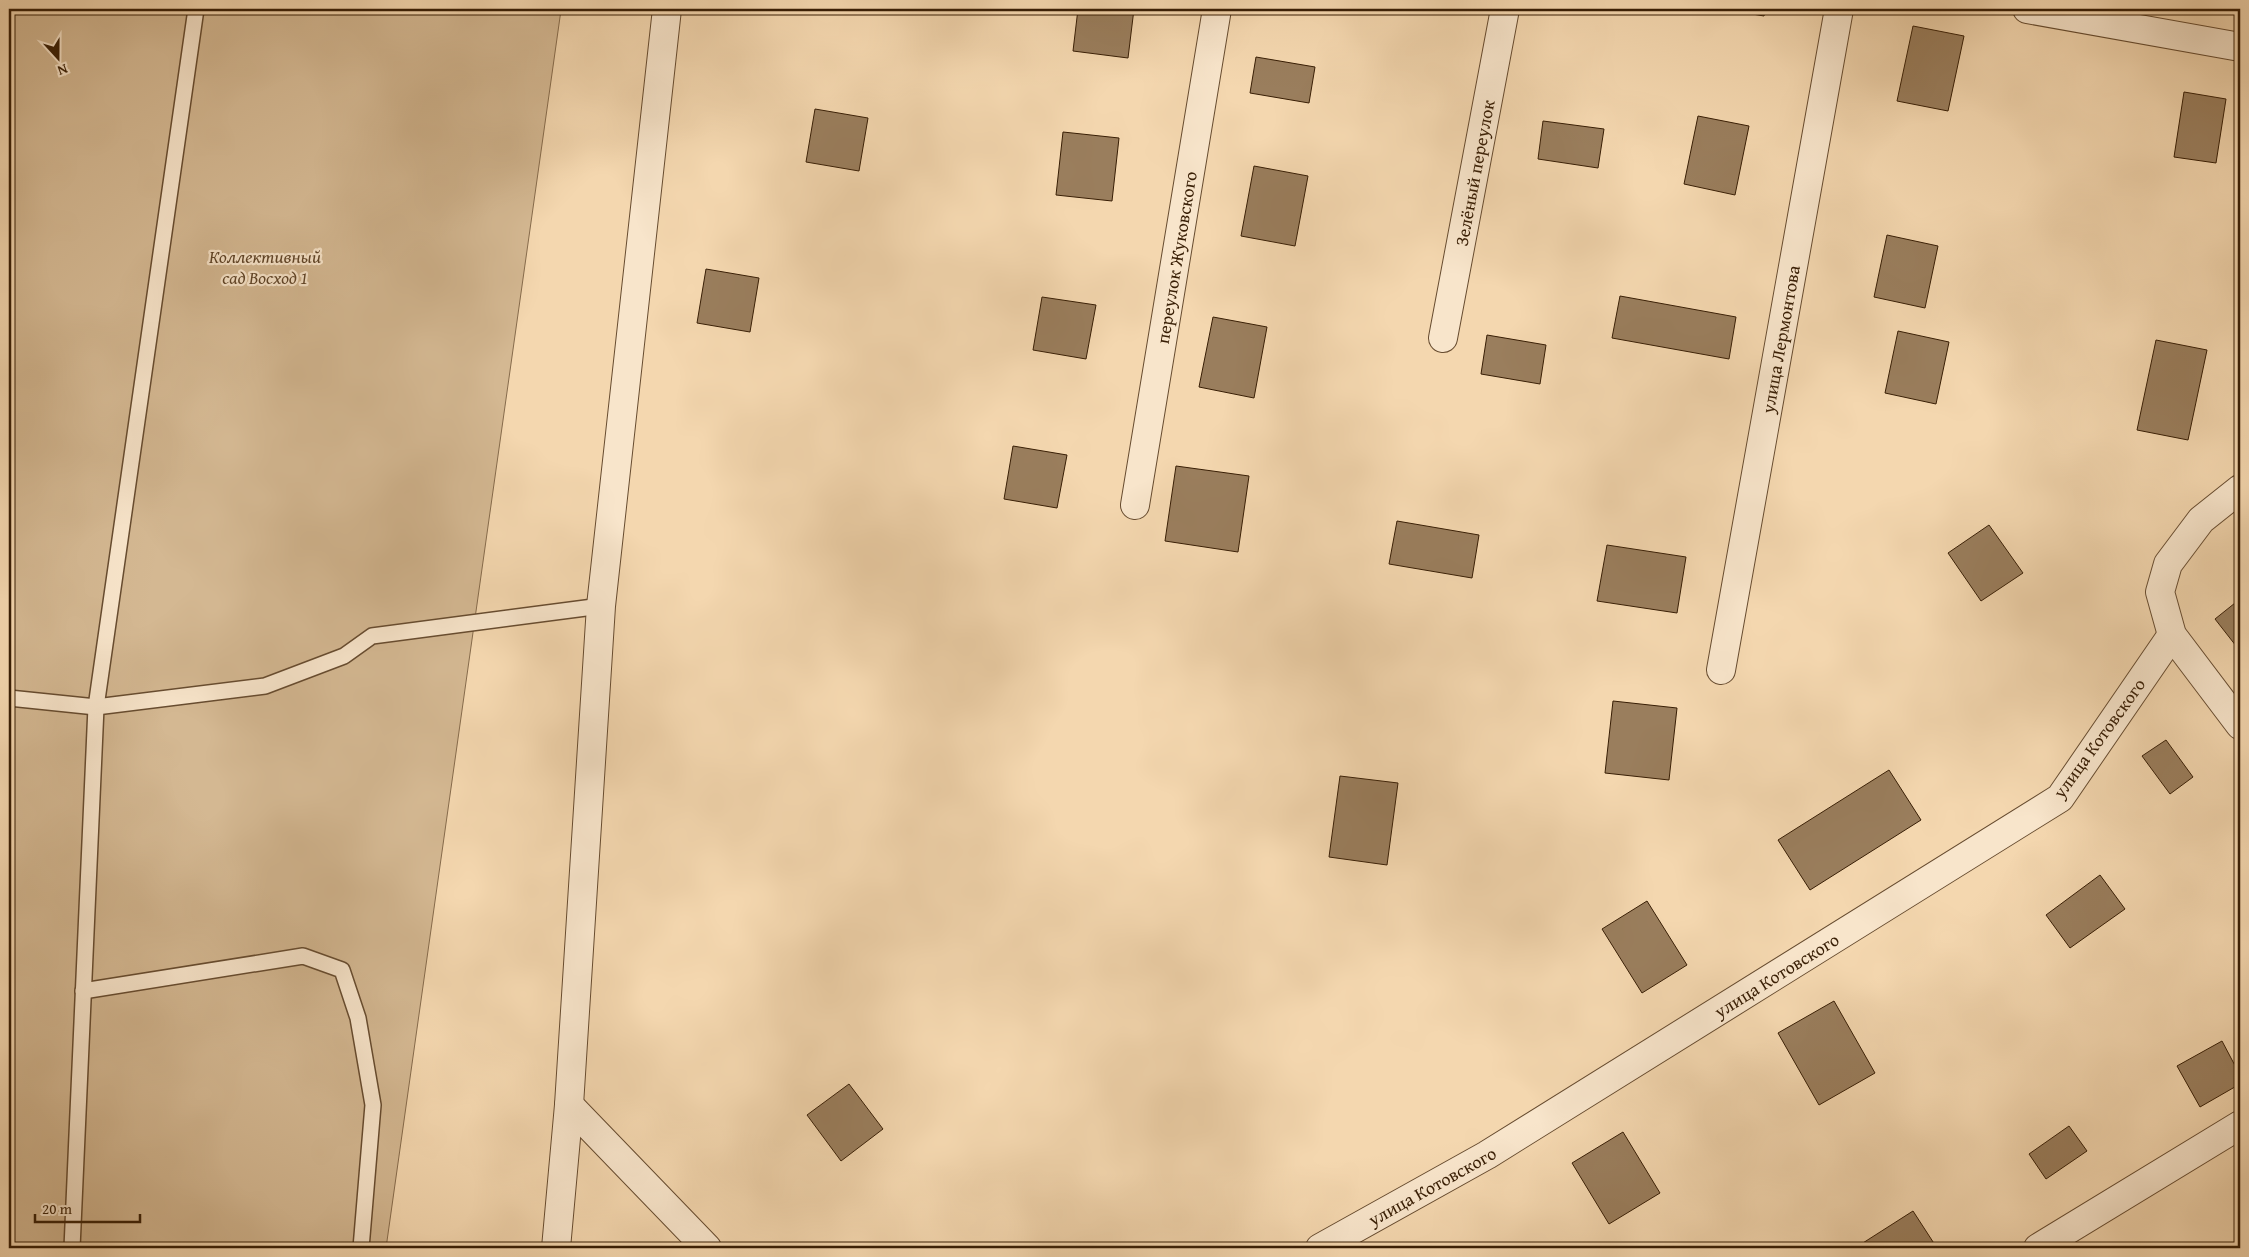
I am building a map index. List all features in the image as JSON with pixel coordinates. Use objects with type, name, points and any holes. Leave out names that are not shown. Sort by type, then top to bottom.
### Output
[{"type":"street","points":[[556,1248],[569,1105],[601,606],[666,9]]},
{"type":"street","name":"переулок Жуковского","points":[[1134,505],[1217,9]]},
{"type":"street","name":"Зелёный переулок","points":[[1443,338],[1505,9]]},
{"type":"street","name":"улица Лермонтова","points":[[1721,670],[1839,9]]},
{"type":"street","points":[[2027,9],[2240,47]]},
{"type":"street","points":[[2240,489],[2201,520],[2168,564],[2160,592],[2172,635],[2240,725]]},
{"type":"street","name":"улица Котовского","points":[[1320,1248],[1487,1155],[2060,798],[2172,635]]},
{"type":"street","points":[[569,1105],[707,1248]]},
{"type":"street","points":[[2038,1248],[2240,1125]]},
{"type":"lane","points":[[72,1248],[96,707],[196,9]]},
{"type":"lane","points":[[9,698],[96,707],[265,686],[344,656],[372,636],[601,606]]},
{"type":"lane","points":[[83,991],[303,956],[342,970],[358,1018],[373,1105],[361,1248]]},
{"type":"green space","name":"Коллективный сад Восход 1","points":[[9,9],[561,10],[386,1248],[9,1248]]},
{"type":"building","points":[[840,9],[885,9],[885,13]]},
{"type":"building","points":[[1078,9],[1134,9],[1128,58],[1073,51]]},
{"type":"building","points":[[1723,9],[1766,9],[1764,16]]},
{"type":"building","points":[[1913,26],[1964,36],[1948,111],[1897,101]]},
{"type":"building","points":[[1256,57],[1315,67],[1309,103],[1250,93]]},
{"type":"building","points":[[2184,92],[2226,99],[2216,163],[2174,157]]},
{"type":"building","points":[[815,109],[868,118],[859,171],[806,162]]},
{"type":"building","points":[[1698,116],[1749,126],[1735,195],[1684,184]]},
{"type":"building","points":[[1543,121],[1604,129],[1598,168],[1538,159]]},
{"type":"building","points":[[1063,132],[1119,138],[1112,201],[1056,195]]},
{"type":"building","points":[[1254,166],[1308,176],[1295,246],[1241,236]]},
{"type":"building","points":[[1887,235],[1938,246],[1925,308],[1874,297]]},
{"type":"building","points":[[706,269],[759,278],[750,332],[697,323]]},
{"type":"building","points":[[1620,296],[1736,317],[1729,359],[1612,338]]},
{"type":"building","points":[[1042,297],[1096,305],[1086,359],[1033,350]]},
{"type":"building","points":[[1213,317],[1267,327],[1254,398],[1199,387]]},
{"type":"building","points":[[1898,331],[1949,342],[1936,404],[1885,393]]},
{"type":"building","points":[[1487,335],[1546,345],[1540,384],[1481,374]]},
{"type":"building","points":[[2156,340],[2207,350],[2188,440],[2137,430]]},
{"type":"building","points":[[1013,446],[1067,455],[1057,508],[1004,499]]},
{"type":"building","points":[[1176,466],[1249,476],[1238,552],[1165,541]]},
{"type":"building","points":[[1397,521],[1479,535],[1472,578],[1389,564]]},
{"type":"building","points":[[1989,525],[2023,573],[1981,601],[1948,553]]},
{"type":"building","points":[[1607,545],[1686,557],[1677,613],[1597,601]]},
{"type":"building","points":[[2240,599],[2240,651],[2215,619]]},
{"type":"building","points":[[1613,701],[1677,708],[1669,780],[1605,773]]},
{"type":"building","points":[[2166,740],[2193,777],[2170,794],[2142,756]]},
{"type":"building","points":[[1889,770],[1921,820],[1810,890],[1778,840]]},
{"type":"building","points":[[1340,776],[1398,783],[1387,865],[1329,857]]},
{"type":"building","points":[[2100,875],[2125,909],[2070,948],[2046,915]]},
{"type":"building","points":[[1647,901],[1687,965],[1642,993],[1602,929]]},
{"type":"building","points":[[1834,1001],[1875,1073],[1819,1105],[1778,1033]]},
{"type":"building","points":[[2222,1041],[2240,1075],[2240,1084],[2200,1107],[2177,1066]]},
{"type":"building","points":[[849,1084],[883,1129],[841,1161],[807,1115]]},
{"type":"building","points":[[2069,1126],[2087,1151],[2046,1179],[2029,1154]]},
{"type":"building","points":[[1623,1132],[1660,1193],[1609,1224],[1572,1163]]},
{"type":"building","points":[[1913,1211],[1937,1248],[1855,1248]]}]
